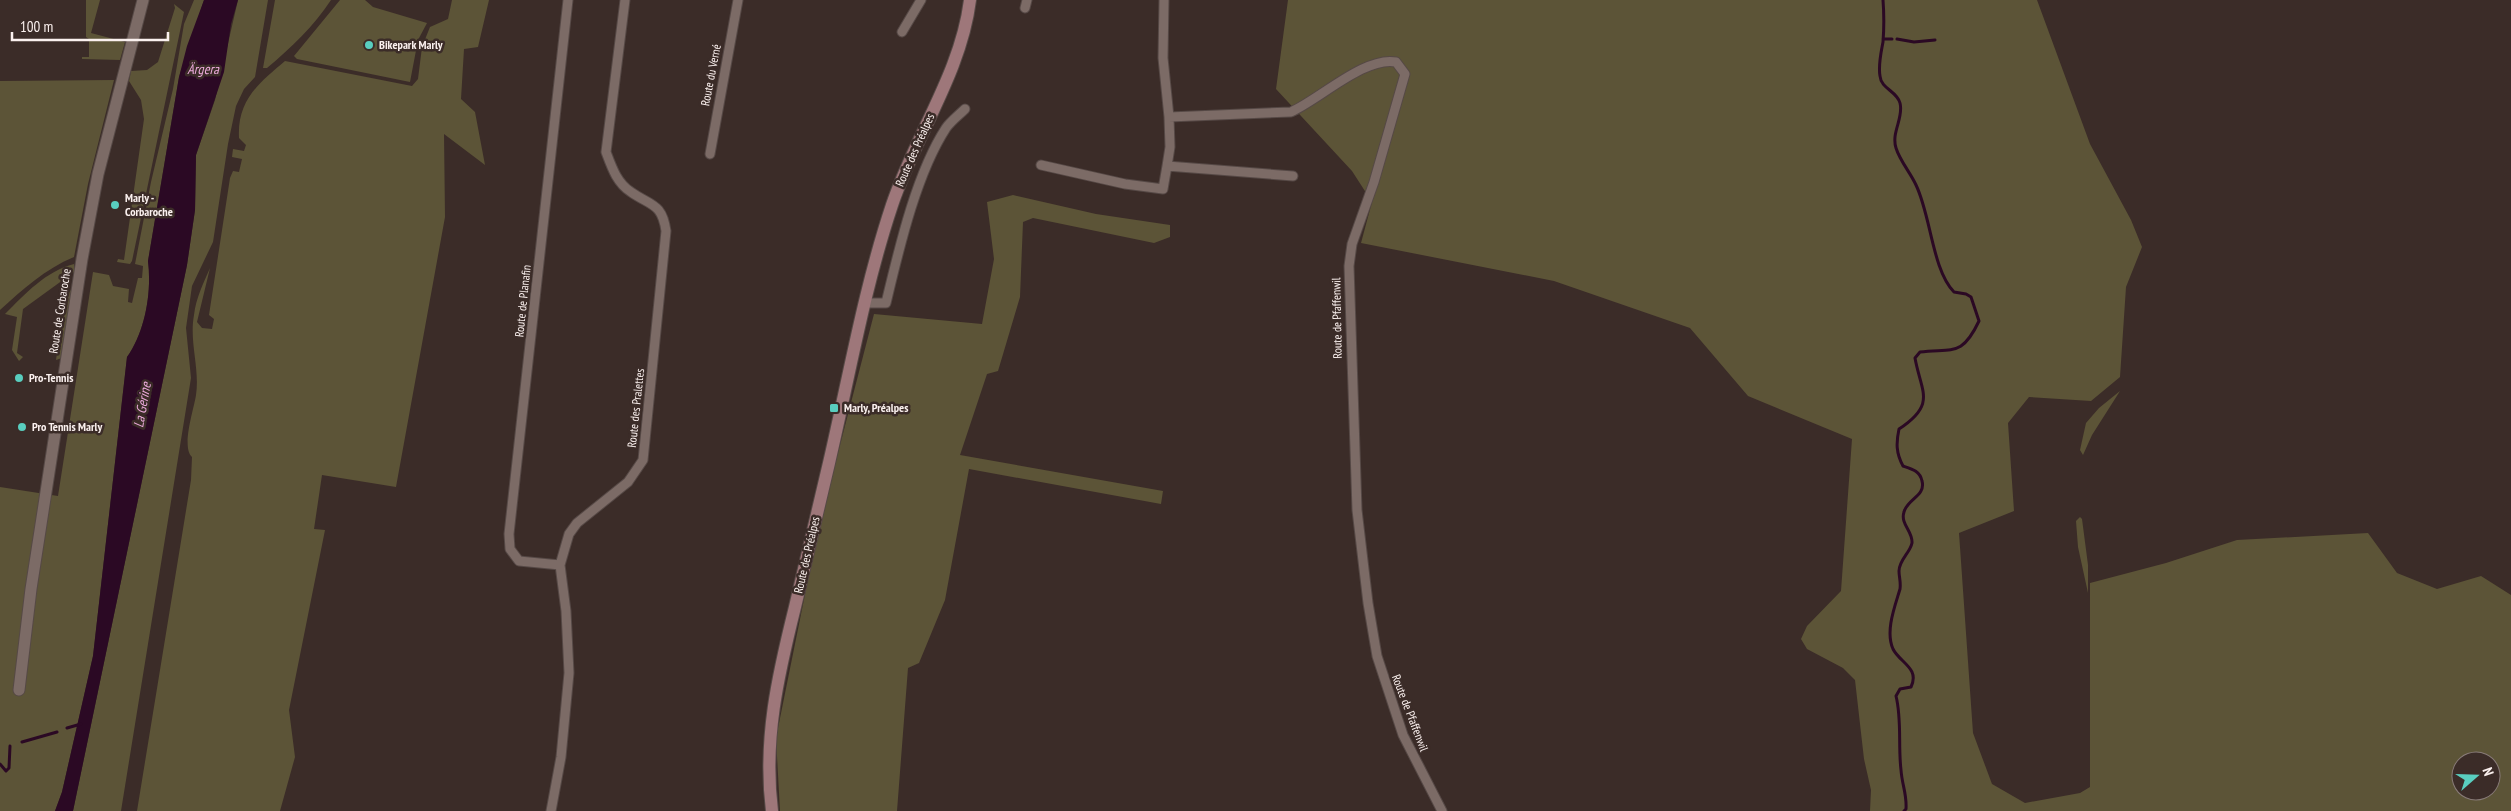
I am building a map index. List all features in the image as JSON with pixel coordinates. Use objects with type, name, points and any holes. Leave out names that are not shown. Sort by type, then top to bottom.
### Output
[{"type":"main road","name":"Route des Préalpes","points":[[772,811],[768,756],[775,694],[866,302],[892,205],[958,49],[970,0]]},
{"type":"street","name":"Route de Corbaroche","points":[[19,690],[31,589],[82,260],[98,174],[143,0]]},
{"type":"street","name":"Route de Planafin","points":[[560,565],[519,561],[510,549],[509,534],[568,0]]},
{"type":"street","name":"Route des Pralettes","points":[[551,811],[561,757],[569,673],[566,612],[560,565],[569,534],[576,523],[628,482],[643,460],[666,231],[664,216],[655,205],[630,192],[615,176],[606,152],[624,0]]},
{"type":"street","name":"Route du Verné","points":[[710,154],[738,0]]},
{"type":"street","points":[[902,32],[921,0]]},
{"type":"street","points":[[1041,165],[1125,184],[1163,189],[1170,147],[1163,58],[1164,0]]},
{"type":"street","name":"Route de Pfaffenwil","points":[[1169,117],[1291,112],[1308,104],[1368,66],[1387,60],[1396,62],[1405,74],[1374,182],[1352,244],[1349,266],[1357,500],[1368,603],[1377,656],[1403,735],[1442,811]]},
{"type":"street","name":"Route des Préalpes","points":[[866,302],[886,303],[902,237],[931,156],[947,126],[965,108]]},
{"type":"street","points":[[1167,166],[1293,176]]},
{"type":"shaded area","points":[[86,0],[100,0],[91,33],[125,42],[120,60],[82,59],[82,57],[89,57],[89,39],[86,37]]},
{"type":"shaded area","points":[[194,0],[204,0],[179,77],[148,261],[149,286],[146,311],[143,324],[127,357],[93,656],[62,792],[55,811],[0,811],[0,487],[58,496],[93,272],[109,275],[113,286],[129,289],[128,302],[132,303],[138,278],[142,278],[143,266],[135,264],[151,182],[173,89],[184,24]]},
{"type":"shaded area","points":[[238,0],[268,0],[255,77],[244,89],[236,106],[228,144],[213,242],[192,286],[186,328],[191,378],[121,811],[73,811],[187,265],[195,210],[196,155],[215,100]]},
{"type":"shaded area","points":[[275,0],[331,0],[317,19],[285,53],[267,68],[263,68]]},
{"type":"shaded area","name":"Bikepark Marly","points":[[340,0],[365,0],[373,7],[427,23],[418,40],[410,82],[297,59],[294,56]]},
{"type":"shaded area","points":[[452,0],[489,0],[478,47],[464,49],[461,99],[475,112],[485,165],[444,134],[445,217],[396,487],[322,475],[314,529],[325,530],[289,710],[295,757],[280,811],[137,811],[191,480],[192,457],[189,452],[188,437],[197,385],[193,335],[194,315],[202,285],[210,268],[197,322],[202,328],[212,329],[214,319],[209,315],[230,178],[233,171],[239,172],[242,159],[232,157],[233,149],[244,151],[246,145],[239,138],[239,125],[242,113],[258,85],[285,61],[412,86],[418,79],[422,47],[430,27],[448,19]]},
{"type":"shaded area","points":[[1288,0],[2037,0],[2090,144],[2131,220],[2142,247],[2126,287],[2120,377],[2091,401],[2029,397],[2008,423],[2014,511],[1959,533],[1973,733],[1992,784],[2025,803],[2080,793],[2090,787],[2090,583],[2166,563],[2237,540],[2368,533],[2397,573],[2437,589],[2481,576],[2511,595],[2511,811],[1870,811],[1871,790],[1864,759],[1855,680],[1843,668],[1807,649],[1801,639],[1807,626],[1841,591],[1852,439],[1748,396],[1690,328],[1554,281],[1361,243],[1372,202],[1352,171],[1276,89]]},
{"type":"shaded area","points":[[174,4],[184,12],[132,261],[130,264],[117,262],[118,259],[124,260],[144,119],[141,100],[129,81],[131,71],[147,70],[158,62],[175,8]]},
{"type":"shaded area","points":[[114,80],[88,184],[74,257],[44,274],[0,310],[0,81]]},
{"type":"shaded area","points":[[1013,195],[1096,214],[1170,225],[1170,237],[1154,243],[1033,218],[1023,222],[1020,297],[998,371],[987,374],[960,455],[1163,491],[1161,504],[969,469],[945,600],[919,663],[908,668],[897,811],[780,811],[776,738],[818,530],[874,314],[982,324],[994,259],[987,202]]},
{"type":"shaded area","points":[[74,264],[74,272],[23,309],[17,353],[23,357],[19,361],[12,350],[17,317],[5,314],[28,291],[45,278],[64,267]]},
{"type":"shaded area","points":[[72,289],[62,358],[56,360],[65,296]]},
{"type":"shaded area","points":[[2120,391],[2092,435],[2083,455],[2080,450],[2086,423],[2099,408]]},
{"type":"shaded area","points":[[2080,517],[2082,519],[2088,565],[2088,593],[2078,547],[2076,521]]},
{"type":"water","name":"Ärgera","points":[[204,0],[238,0],[231,24],[224,72],[196,155],[195,210],[187,265],[73,811],[55,811],[62,792],[93,656],[127,357],[143,324],[146,311],[149,286],[148,261],[179,77],[187,46]]},
{"type":"waterway","points":[[1883,0],[1883,42],[1879,72],[1883,84],[1896,96],[1900,103],[1901,109],[1895,136],[1896,148],[1914,180],[1921,198],[1941,270],[1954,292],[1971,297],[1979,321],[1973,333],[1962,346],[1949,350],[1920,352],[1915,358],[1924,397],[1918,412],[1899,429],[1898,434],[1897,448],[1903,466],[1912,469],[1919,475],[1922,481],[1919,494],[1906,508],[1903,516],[1911,535],[1912,543],[1899,567],[1900,589],[1890,627],[1893,649],[1908,666],[1913,675],[1911,687],[1900,689],[1896,696],[1899,714],[1901,770],[1906,799],[1906,809],[1904,811]]},
{"type":"waterway","points":[[1883,39],[1892,39]]},
{"type":"waterway","points":[[1897,39],[1914,42],[1935,40]]},
{"type":"waterway","points":[[67,728],[81,724]]},
{"type":"waterway","points":[[22,742],[57,732]]},
{"type":"waterway","points":[[0,764],[6,771],[9,768],[10,746]]},
{"type":"place","name":"Bikepark Marly","points":[[369,45]]},
{"type":"place","name":"Marly - Corbaroche","points":[[115,205]]},
{"type":"place","name":"Pro-Tennis","points":[[19,378]]},
{"type":"place","name":"Marly, Préalpes","points":[[834,408]]},
{"type":"place","name":"Pro Tennis Marly","points":[[22,427]]},
{"type":"water label","name":"La Gérine","points":[[142,405]]}]
